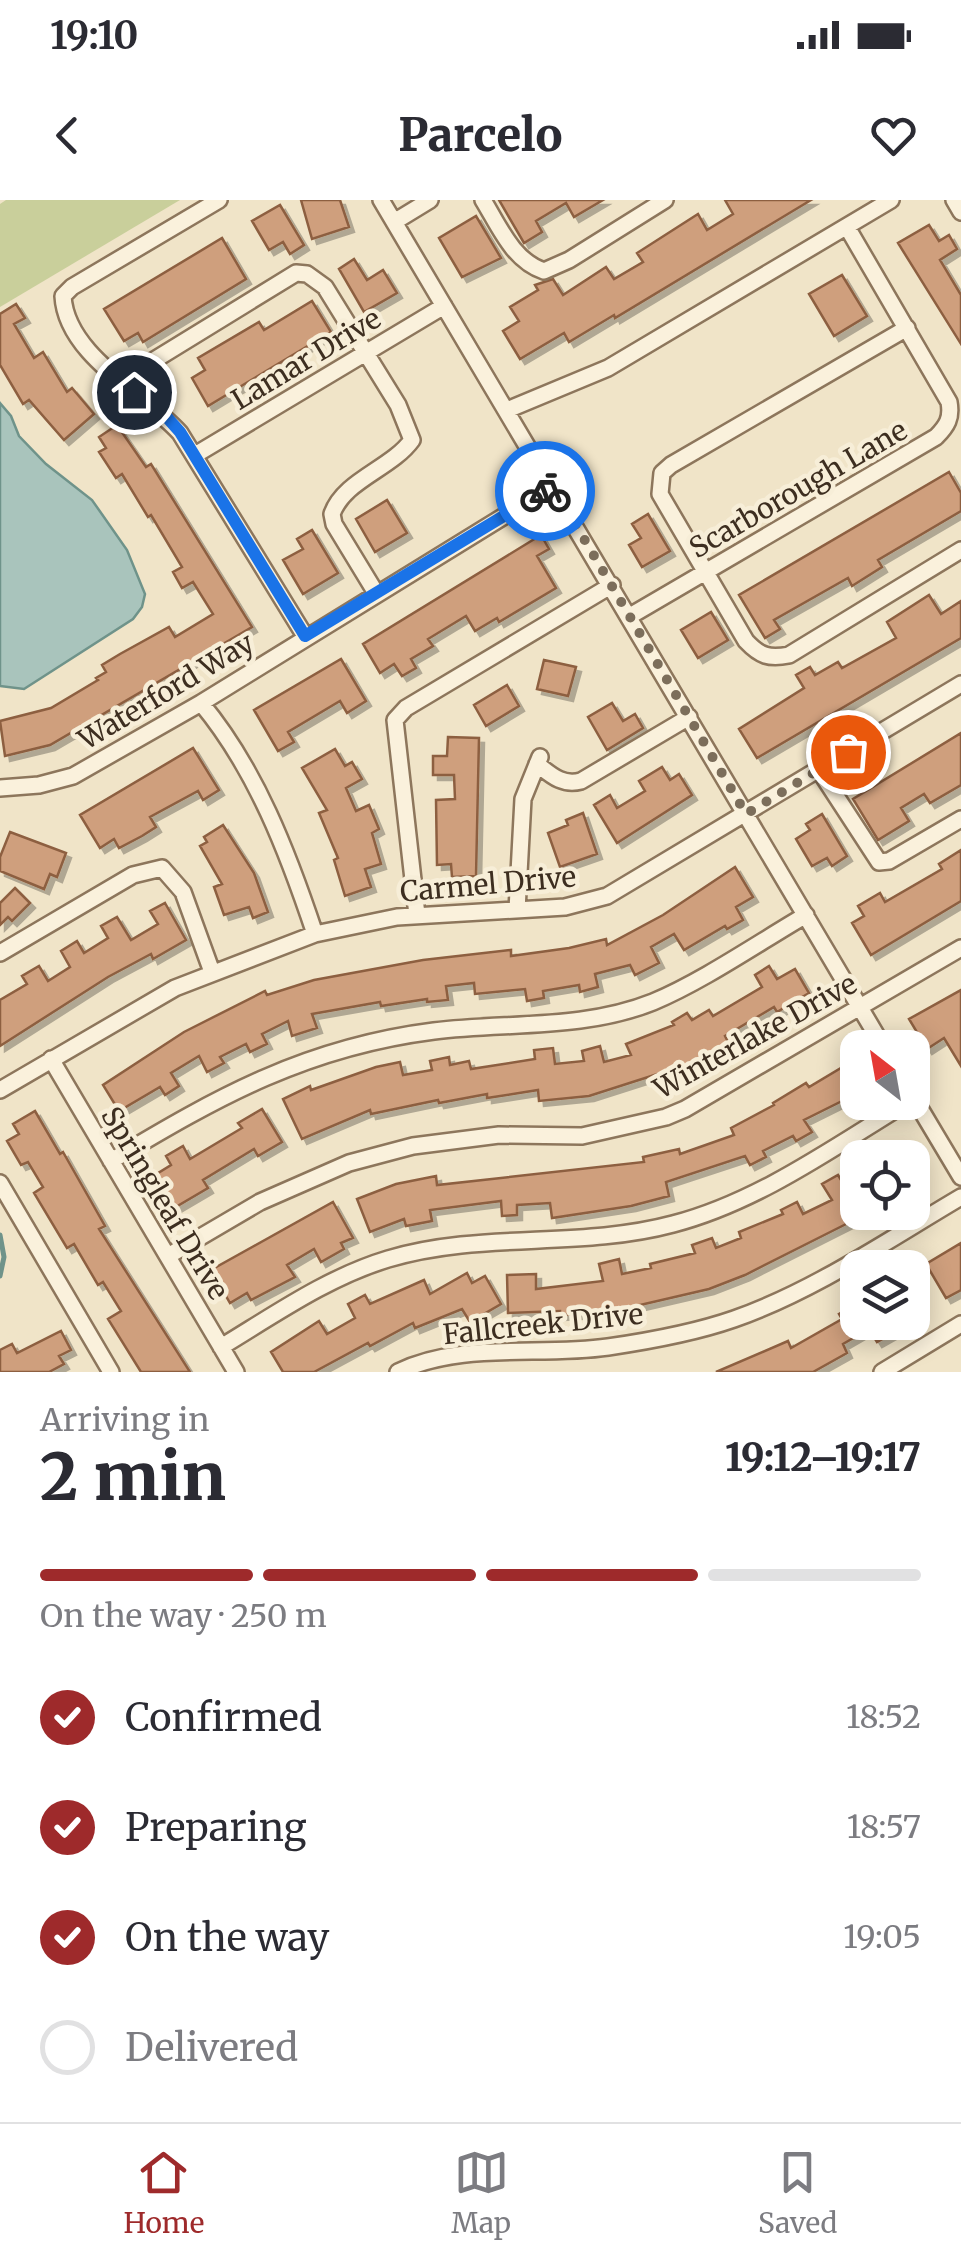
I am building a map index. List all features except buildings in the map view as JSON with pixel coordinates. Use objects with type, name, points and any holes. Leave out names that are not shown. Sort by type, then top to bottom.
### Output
[{"type":"street","points":[[220,200],[72,287],[64,296],[64,309],[83,342],[124,385],[164,414],[195,455],[305,636]]},
{"type":"street","points":[[382,200],[873,1030]]},
{"type":"street","points":[[394,222],[430,200]]},
{"type":"street","points":[[483,200],[517,254],[529,266],[544,271],[569,260],[665,200]]},
{"type":"street","points":[[507,410],[608,368],[891,200]]},
{"type":"street","points":[[954,200],[961,212]]},
{"type":"street","name":"Scarborough Lane","points":[[630,616],[936,437],[946,427],[951,415],[949,402],[847,226]]},
{"type":"street","points":[[124,385],[143,367],[296,273],[307,274],[325,287],[398,405],[412,440],[343,496],[332,514],[376,594]]},
{"type":"street","name":"Lamar Drive","points":[[195,455],[444,306]]},
{"type":"street","points":[[907,328],[671,464],[662,473],[660,494],[746,641],[771,658],[789,655],[961,550]]},
{"type":"street","name":"Waterford Way","points":[[0,788],[39,785],[73,776],[553,486]]},
{"type":"street","points":[[417,915],[395,720],[406,708],[612,585]]},
{"type":"street","name":"Carmel Drive","points":[[0,1090],[175,988],[316,934],[417,915],[564,908],[607,896],[961,684]]},
{"type":"street","points":[[201,702],[272,817],[316,934]]},
{"type":"street","points":[[517,910],[522,799],[539,759],[556,779],[570,784],[582,781],[689,717]]},
{"type":"street","points":[[820,770],[879,862],[889,862],[961,818]]},
{"type":"street","points":[[0,953],[133,876],[162,868],[183,892],[212,972]]},
{"type":"street","points":[[111,1161],[248,1083],[361,1043],[436,1031],[603,1017],[653,1002],[806,915]]},
{"type":"street","name":"Winterlake Drive","points":[[168,1256],[260,1202],[349,1163],[413,1146],[499,1135],[582,1136],[666,1117],[961,948]]},
{"type":"street","name":"Springleaf Drive","points":[[52,1059],[236,1372]]},
{"type":"street","points":[[221,1347],[317,1289],[389,1258],[494,1242],[618,1236],[676,1224],[772,1183],[877,1120]]},
{"type":"street","points":[[925,1120],[961,1176]]},
{"type":"street","points":[[0,1183],[111,1372]]},
{"type":"street","name":"Fallcreek Drive","points":[[398,1372],[418,1362],[454,1355],[620,1345],[734,1319],[812,1284],[961,1197]]},
{"type":"street","points":[[882,1372],[961,1324]]},
{"type":"street","points":[[548,1352],[548,1372]]},
{"type":"green space","points":[[6,200],[180,200],[0,307],[0,204]]},
{"type":"water","points":[[0,403],[11,416],[19,436],[46,464],[92,500],[127,550],[145,594],[133,619],[24,689],[0,686]]},
{"type":"waterway","points":[[0,1235],[4,1257],[0,1276]]},
{"type":"way so far","points":[[545,491],[553,486],[746,814],[848,752]]},
{"type":"route","points":[[134,392],[164,414],[180,432],[305,636],[545,491]]}]
